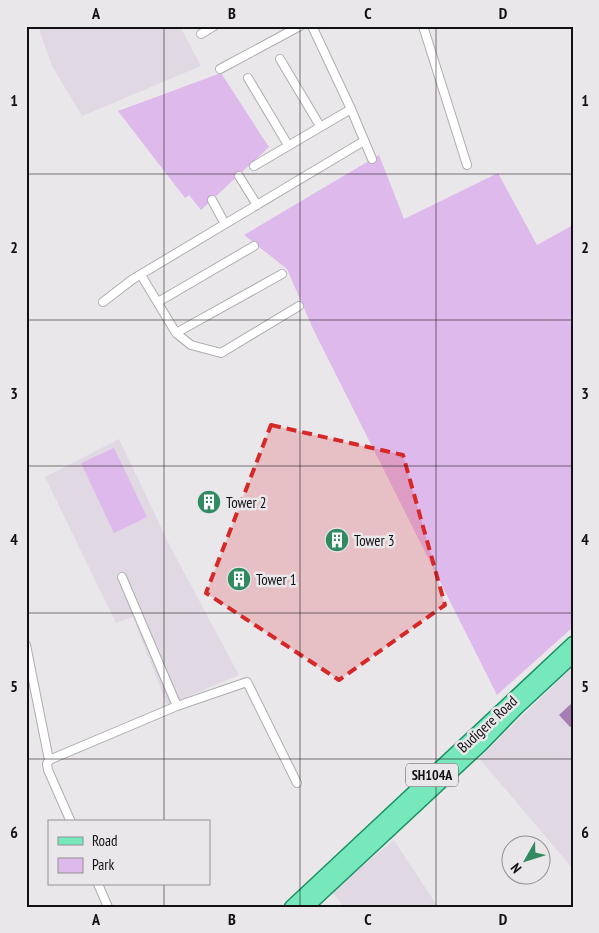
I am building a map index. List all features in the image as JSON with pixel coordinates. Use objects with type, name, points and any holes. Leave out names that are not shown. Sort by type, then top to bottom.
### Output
[{"type":"main road","name":"Budigere Road","points":[[291,907],[573,643]]},
{"type":"main road","name":"Budigere Road","points":[[308,907],[474,752],[573,656]]},
{"type":"street","points":[[201,34],[214,26]]},
{"type":"street","points":[[220,69],[300,26]]},
{"type":"street","points":[[312,26],[351,108],[372,159]]},
{"type":"street","points":[[423,26],[467,165]]},
{"type":"street","points":[[280,59],[320,126]]},
{"type":"street","points":[[248,78],[288,145]]},
{"type":"street","points":[[254,166],[351,108]]},
{"type":"street","points":[[103,302],[141,275],[364,141]]},
{"type":"street","points":[[239,176],[257,205]]},
{"type":"street","points":[[212,200],[225,224]]},
{"type":"street","points":[[158,302],[254,246]]},
{"type":"street","points":[[176,333],[282,274]]},
{"type":"street","points":[[141,275],[176,333],[191,345],[221,352],[299,306]]},
{"type":"street","points":[[122,577],[177,706]]},
{"type":"street","points":[[26,645],[49,760],[47,764],[48,770],[70,820]]},
{"type":"street","points":[[49,760],[177,706],[247,682],[297,783]]},
{"type":"street","points":[[99,886],[108,907]]},
{"type":"highlighted area","points":[[271,425],[403,455],[445,605],[339,680],[206,593]]},
{"type":"shaded area","points":[[38,26],[180,26],[201,66],[82,116],[52,66]]},
{"type":"shaded area","points":[[119,439],[171,548],[239,675],[167,705],[133,617],[116,623],[45,477]]},
{"type":"shaded area","points":[[573,667],[573,869],[552,844],[552,836],[545,836],[479,758]]},
{"type":"shaded area","points":[[573,702],[573,725],[570,727],[559,715]]},
{"type":"shaded area","points":[[394,840],[438,907],[344,907],[332,891]]},
{"type":"green space","points":[[221,73],[269,147],[201,210],[189,195],[185,198],[118,111]]},
{"type":"green space","points":[[379,155],[404,219],[498,173],[537,245],[573,225],[573,627],[497,695],[314,331],[287,269],[244,235]]},
{"type":"green space","points":[[114,448],[147,517],[114,533],[81,463]]},
{"type":"place","name":"Tower 2","points":[[209,502]]},
{"type":"place","name":"Tower 3","points":[[337,540]]},
{"type":"place","name":"Tower 1","points":[[239,579]]}]
